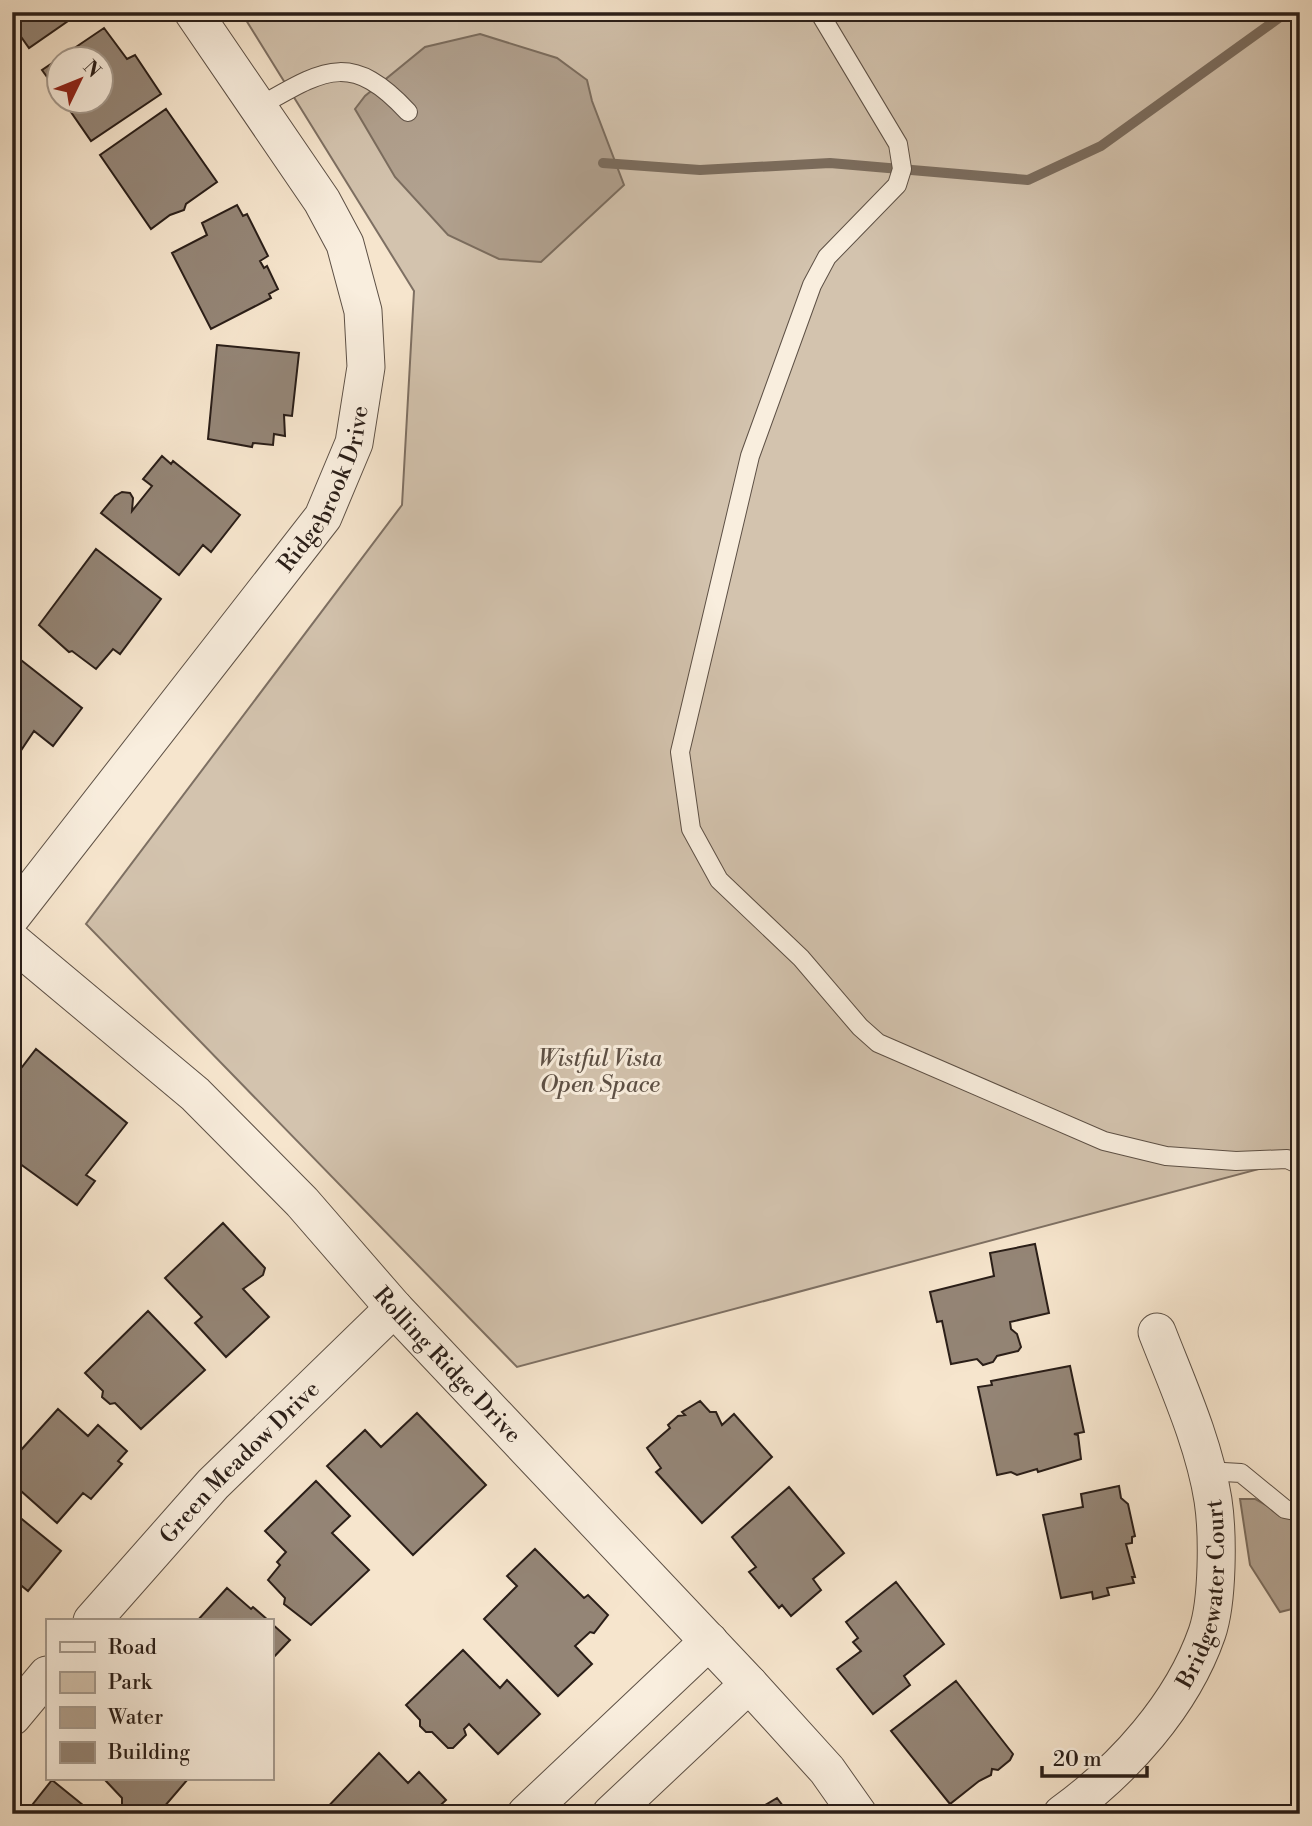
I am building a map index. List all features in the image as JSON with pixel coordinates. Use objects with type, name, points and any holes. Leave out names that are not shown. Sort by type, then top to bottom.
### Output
[{"type":"street","name":"Ridgebrook Drive","points":[[12,916],[323,517],[354,443],[366,367],[363,311],[345,244],[322,201],[193,12]]},
{"type":"street","name":"Rolling Ridge Drive","points":[[12,940],[195,1094],[302,1202],[394,1308],[749,1684],[827,1770],[858,1814]]},
{"type":"street","name":"Green Meadow Drive","points":[[94,1619],[212,1484],[394,1308]]},
{"type":"street","name":"Bridgewater Court","points":[[1062,1814],[1097,1788],[1136,1746],[1180,1690],[1208,1631],[1216,1565],[1213,1500],[1206,1471],[1157,1332]]},
{"type":"street","points":[[526,1814],[709,1641]]},
{"type":"street","points":[[12,1717],[46,1676]]},
{"type":"street","points":[[611,1814],[749,1684]]},
{"type":"lane","points":[[819,12],[898,144],[902,169],[897,184],[827,257],[812,285],[750,456],[680,752],[691,829],[719,880],[801,958],[860,1027],[878,1043],[1104,1141],[1166,1156],[1237,1161],[1287,1158],[1300,1165]]},
{"type":"lane","points":[[258,107],[316,74],[338,69],[385,86],[408,112]]},
{"type":"lane","points":[[1206,1471],[1241,1473],[1285,1509],[1300,1512]]},
{"type":"green space","name":"Wistful Vista Open Space","points":[[241,12],[1300,12],[1300,1158],[517,1367],[86,924],[402,505],[414,291]]},
{"type":"water","points":[[480,34],[557,58],[587,80],[592,101],[624,185],[541,262],[499,259],[448,235],[395,177],[355,109],[365,96],[425,47]]},
{"type":"water","points":[[1240,1499],[1255,1499],[1273,1509],[1288,1502],[1300,1502],[1300,1607],[1280,1612],[1250,1565]]},
{"type":"building","points":[[12,12],[81,12],[29,48],[12,24]]},
{"type":"building","points":[[104,28],[127,59],[135,55],[161,94],[91,141],[74,116],[116,116],[116,46],[77,46]]},
{"type":"building","points":[[166,109],[217,182],[186,204],[184,210],[170,215],[151,229],[100,155]]},
{"type":"building","points":[[237,205],[243,216],[247,214],[268,256],[260,261],[264,268],[267,266],[278,289],[269,294],[271,298],[211,329],[172,253],[207,235],[202,223]]},
{"type":"building","points":[[217,345],[299,353],[292,416],[284,415],[285,436],[274,434],[273,445],[253,443],[252,447],[208,439]]},
{"type":"building","points":[[162,456],[171,464],[173,461],[240,515],[211,552],[203,545],[179,575],[101,513],[115,496],[122,492],[130,493],[133,498],[132,511],[152,486],[143,479]]},
{"type":"building","points":[[96,549],[161,599],[120,654],[113,649],[96,669],[72,651],[69,652],[39,625]]},
{"type":"building","points":[[12,653],[82,708],[53,746],[34,731],[14,761]]},
{"type":"building","points":[[36,1049],[127,1123],[86,1175],[95,1181],[77,1205],[12,1158],[12,1080]]},
{"type":"building","points":[[223,1223],[265,1268],[263,1275],[243,1289],[269,1317],[226,1357],[195,1323],[202,1317],[165,1278]]},
{"type":"building","points":[[1035,1244],[1049,1313],[1010,1322],[1021,1347],[1018,1351],[997,1356],[993,1362],[983,1365],[977,1359],[951,1364],[942,1321],[937,1322],[930,1292],[994,1276],[990,1253]]},
{"type":"building","points":[[148,1311],[205,1370],[141,1429],[115,1403],[110,1404],[102,1397],[103,1391],[85,1373]]},
{"type":"building","points":[[1070,1366],[1084,1432],[1074,1434],[1078,1435],[1081,1459],[1038,1472],[1037,1469],[1017,1475],[1011,1472],[997,1475],[978,1387],[992,1385],[991,1381]]},
{"type":"building","points":[[700,1401],[710,1412],[716,1412],[722,1425],[734,1414],[772,1457],[702,1523],[656,1472],[661,1468],[647,1448],[670,1428],[668,1425],[678,1416],[685,1415],[682,1412]]},
{"type":"building","points":[[58,1409],[88,1436],[98,1425],[127,1451],[118,1461],[122,1464],[91,1499],[83,1493],[57,1523],[12,1483],[12,1460]]},
{"type":"building","points":[[417,1413],[486,1485],[413,1555],[327,1466],[365,1430],[381,1447]]},
{"type":"building","points":[[316,1481],[350,1516],[332,1533],[369,1570],[311,1625],[284,1604],[285,1598],[268,1580],[280,1565],[277,1562],[286,1552],[265,1531]]},
{"type":"building","points":[[1119,1486],[1121,1498],[1128,1504],[1135,1536],[1132,1537],[1132,1543],[1126,1544],[1135,1577],[1132,1577],[1134,1583],[1107,1588],[1109,1595],[1093,1599],[1092,1592],[1061,1598],[1043,1515],[1083,1507],[1081,1494]]},
{"type":"building","points":[[789,1487],[844,1553],[813,1579],[821,1590],[791,1616],[782,1605],[779,1608],[749,1572],[756,1567],[732,1537]]},
{"type":"building","points":[[12,1511],[61,1551],[28,1591],[12,1578]]},
{"type":"building","points":[[535,1549],[584,1598],[588,1595],[608,1615],[594,1633],[590,1632],[575,1646],[592,1664],[558,1696],[484,1619],[517,1586],[507,1576]]},
{"type":"building","points":[[896,1582],[944,1644],[904,1676],[910,1685],[873,1714],[837,1669],[861,1651],[853,1642],[858,1638],[846,1622]]},
{"type":"building","points":[[227,1588],[267,1619],[199,1619]]},
{"type":"building","points":[[273,1625],[290,1640],[273,1658]]},
{"type":"building","points":[[463,1650],[500,1688],[507,1680],[540,1714],[498,1754],[469,1724],[464,1729],[466,1735],[453,1748],[448,1748],[432,1732],[426,1732],[420,1726],[420,1720],[406,1705]]},
{"type":"building","points":[[956,1681],[1013,1754],[998,1770],[992,1769],[991,1775],[950,1804],[891,1731]]},
{"type":"building","points":[[379,1753],[408,1783],[419,1772],[446,1800],[431,1814],[321,1814]]},
{"type":"building","points":[[52,1780],[94,1814],[25,1814]]},
{"type":"building","points":[[105,1780],[187,1780],[158,1814],[141,1814],[135,1808],[129,1810],[122,1804],[122,1798]]},
{"type":"building","points":[[777,1798],[789,1814],[756,1814],[757,1810]]},
{"type":"waterway","points":[[603,163],[700,170],[830,163],[1028,180],[1101,146],[1287,12]]}]
